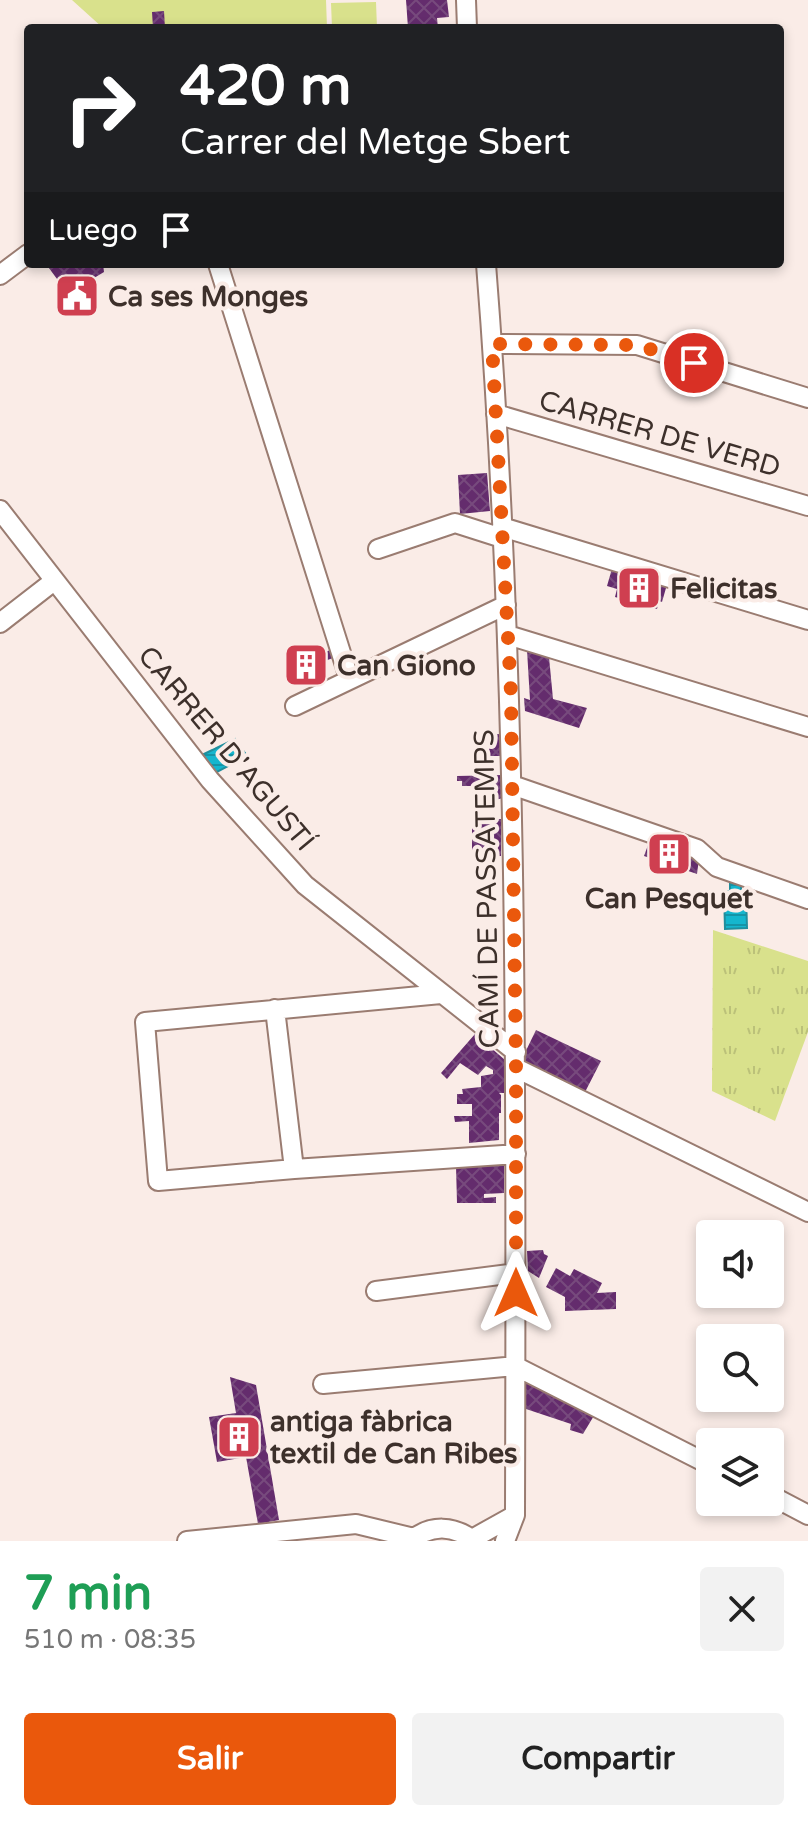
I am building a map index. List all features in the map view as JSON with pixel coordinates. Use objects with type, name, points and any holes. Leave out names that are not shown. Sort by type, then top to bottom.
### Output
[{"type":"street","points":[[466,0],[467,24]]},
{"type":"street","points":[[0,275],[24,257]]},
{"type":"street","points":[[219,268],[349,678]]},
{"type":"street","name":"CAMÍ DE PASSATEMPS","points":[[486,268],[508,635],[512,785],[516,1060],[515,1515]]},
{"type":"street","points":[[492,344],[637,345],[808,398]]},
{"type":"street","name":"CARRER DE VERD","points":[[496,414],[808,506]]},
{"type":"street","name":"CARRER D'AGUSTÍ","points":[[0,510],[210,780],[305,885],[441,994],[516,1060],[808,1212]]},
{"type":"street","points":[[378,549],[455,523],[502,533],[808,620]]},
{"type":"street","points":[[0,623],[54,581]]},
{"type":"street","points":[[295,706],[506,605]]},
{"type":"street","points":[[508,635],[808,727]]},
{"type":"street","points":[[512,785],[697,849],[717,867],[808,899]]},
{"type":"street","points":[[441,994],[145,1022],[158,1181],[516,1154]]},
{"type":"street","points":[[275,1009],[294,1169]]},
{"type":"street","points":[[376,1291],[516,1273]]},
{"type":"street","points":[[323,1384],[515,1366],[696,1458]]},
{"type":"street","points":[[784,1502],[808,1515]]},
{"type":"street","points":[[187,1541],[356,1524],[412,1539],[427,1530],[458,1530],[473,1540],[515,1515]]},
{"type":"street","points":[[505,1541],[515,1515]]},
{"type":"street","points":[[356,1524],[373,1541]]},
{"type":"green space","points":[[72,0],[326,0],[327,24],[99,24]]},
{"type":"green space","points":[[376,2],[377,24],[332,24],[331,3]]},
{"type":"green space","points":[[713,930],[808,961],[808,1032],[775,1121],[712,1091]]},
{"type":"water","points":[[235,739],[247,756],[215,773],[202,755]]},
{"type":"water","points":[[730,879],[741,883],[741,893],[746,893],[747,928],[725,929],[724,892],[730,891]]},
{"type":"building","points":[[406,0],[447,0],[449,17],[437,18],[438,24],[408,24]]},
{"type":"building","points":[[164,11],[165,24],[153,24],[152,12]]},
{"type":"building","name":"Ca ses Monges","points":[[49,268],[104,268],[104,272],[79,287],[90,305],[82,313]]},
{"type":"building","points":[[487,473],[490,511],[460,514],[458,475]]},
{"type":"building","name":"Felicitas","points":[[613,565],[668,581],[657,609],[615,597],[617,589],[607,586]]},
{"type":"building","name":"Can Giono","points":[[331,650],[333,658],[322,662],[324,671],[307,676],[304,667],[292,671],[289,662]]},
{"type":"building","points":[[527,650],[549,657],[553,699],[587,708],[579,728],[525,711],[524,698],[530,700]]},
{"type":"building","points":[[489,734],[507,734],[507,756],[489,756]]},
{"type":"building","points":[[504,775],[503,798],[472,806],[472,786],[462,786],[462,781],[457,781],[457,776]]},
{"type":"building","points":[[472,819],[501,819],[501,856],[472,857]]},
{"type":"building","name":"Can Pesquet","points":[[651,837],[699,859],[697,874],[644,856]]},
{"type":"building","points":[[536,1030],[601,1061],[584,1094],[520,1063]]},
{"type":"building","points":[[475,1034],[505,1060],[504,1093],[499,1093],[499,1140],[469,1143],[469,1121],[455,1122],[454,1116],[472,1116],[472,1104],[457,1104],[457,1094],[463,1094],[462,1089],[481,1087],[481,1076],[493,1074],[493,1070],[486,1066],[478,1075],[460,1063],[447,1079],[441,1073]]},
{"type":"building","points":[[504,1163],[504,1193],[484,1194],[484,1198],[496,1197],[496,1203],[457,1203],[456,1166]]},
{"type":"building","points":[[543,1250],[548,1256],[539,1278],[528,1271],[527,1251]]},
{"type":"building","points":[[556,1268],[570,1276],[574,1269],[602,1283],[597,1293],[616,1292],[616,1309],[565,1311],[565,1297],[546,1287]]},
{"type":"building","points":[[525,1375],[543,1384],[541,1390],[569,1398],[595,1414],[583,1434],[570,1430],[571,1424],[523,1408]]},
{"type":"building","name":"antiga fàbrica textil de Can Ribes","points":[[230,1377],[256,1385],[279,1520],[258,1524],[246,1457],[217,1462],[209,1417],[236,1413]]},
{"type":"place","name":"Ca ses Monges","points":[[77,296]]},
{"type":"place","name":"Felicitas","points":[[639,588]]},
{"type":"place","name":"Can Giono","points":[[306,665]]},
{"type":"place","name":"Can Pesquet","points":[[669,854]]},
{"type":"place","name":"antiga fàbrica textil de Can Ribes","points":[[239,1437]]},
{"type":"route","points":[[516,1293],[511,693],[492,344],[637,345],[694,363]]}]
